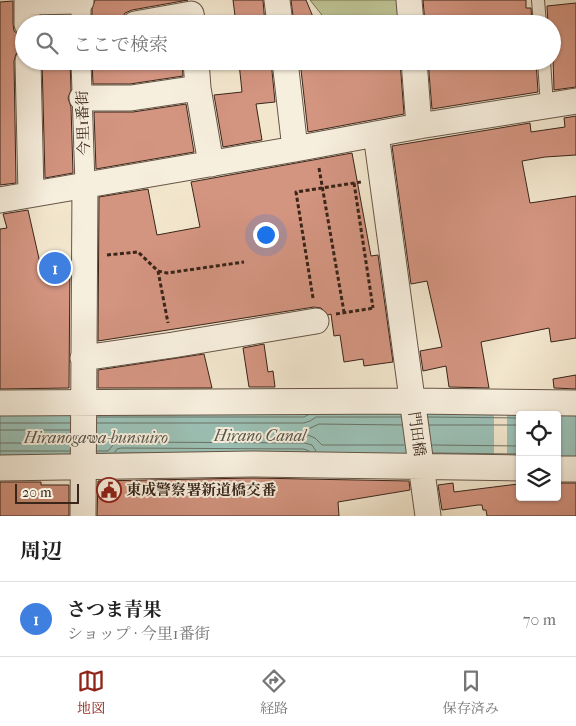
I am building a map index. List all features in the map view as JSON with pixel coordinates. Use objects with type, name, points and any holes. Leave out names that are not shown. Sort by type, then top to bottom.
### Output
[{"type":"street","points":[[277,0],[279,15]]},
{"type":"street","points":[[409,0],[410,15]]},
{"type":"street","points":[[27,15],[27,2],[81,8]]},
{"type":"street","points":[[28,70],[31,194]]},
{"type":"street","name":"今里1番街","points":[[82,70],[85,185]]},
{"type":"street","points":[[197,70],[211,164]]},
{"type":"street","points":[[286,70],[295,149]]},
{"type":"street","points":[[415,70],[419,126]]},
{"type":"street","points":[[82,98],[130,98],[198,88]]},
{"type":"street","points":[[0,200],[419,126],[576,101]]},
{"type":"street","name":"門田橋","points":[[376,134],[428,516]]},
{"type":"street","points":[[83,516],[85,185]]},
{"type":"street","points":[[84,358],[173,345],[316,319]]},
{"type":"street","points":[[0,403],[412,401],[576,403]]},
{"type":"street","points":[[0,468],[252,464],[516,468]]},
{"type":"street","points":[[561,468],[576,469]]},
{"type":"lane","points":[[538,0],[539,15]]},
{"type":"lane","points":[[545,70],[548,106]]},
{"type":"path","points":[[382,179],[296,192],[316,319],[344,312],[399,304]]},
{"type":"path","points":[[354,183],[373,308]]},
{"type":"path","points":[[322,187],[344,312]]},
{"type":"path","points":[[84,257],[138,252],[158,271],[167,273],[244,262]]},
{"type":"path","points":[[158,271],[173,345]]},
{"type":"green space","points":[[310,0],[401,0],[402,15],[322,15]]},
{"type":"water","points":[[576,407],[576,465],[561,465],[561,411],[516,411],[516,465],[305,454],[120,453],[120,462],[0,462],[0,411]]},
{"type":"pier","points":[[494,407],[507,407],[507,465],[494,464]]},
{"type":"building","points":[[95,0],[188,0],[132,10],[124,15],[92,15]]},
{"type":"building","points":[[233,0],[263,0],[264,15],[235,15]]},
{"type":"building","points":[[291,0],[306,0],[312,15],[293,15]]},
{"type":"building","points":[[423,0],[526,0],[526,8],[531,8],[531,15],[424,15]]},
{"type":"building","points":[[13,1],[16,183],[0,185],[0,2]]},
{"type":"building","points":[[576,3],[576,87],[554,90],[553,70],[561,70],[561,15],[548,15],[547,6]]},
{"type":"building","points":[[42,70],[70,70],[71,90],[68,98],[71,107],[73,173],[45,178]]},
{"type":"building","points":[[92,70],[183,70],[183,76],[130,84],[93,84]]},
{"type":"building","points":[[240,70],[272,70],[275,102],[256,104],[262,140],[223,147],[214,95],[242,92]]},
{"type":"building","points":[[301,70],[401,70],[404,114],[308,132]]},
{"type":"building","points":[[429,70],[537,70],[538,92],[432,109]]},
{"type":"building","points":[[186,104],[194,152],[96,169],[94,112],[133,112]]},
{"type":"building","points":[[576,116],[576,155],[522,161],[530,203],[576,196],[576,338],[551,342],[549,328],[481,342],[489,388],[449,387],[446,366],[423,371],[420,351],[442,347],[427,281],[411,284],[392,146],[530,123],[531,132],[565,127],[564,118]]},
{"type":"building","points":[[352,153],[371,256],[378,255],[393,362],[364,366],[363,359],[344,362],[340,335],[334,336],[331,314],[328,315],[321,308],[314,307],[98,341],[99,197],[148,189],[157,235],[200,227],[191,182]]},
{"type":"building","points":[[28,210],[40,263],[70,260],[69,388],[0,389],[0,229],[7,228],[3,214]]},
{"type":"building","points":[[264,344],[268,372],[273,371],[275,387],[249,387],[243,348]]},
{"type":"building","points":[[204,354],[212,388],[98,388],[98,370]]},
{"type":"building","points":[[576,375],[576,389],[554,388],[553,379]]},
{"type":"building","points":[[252,478],[409,481],[410,490],[338,502],[339,516],[97,516],[98,481]]},
{"type":"building","points":[[0,482],[41,482],[41,485],[69,485],[69,516],[0,516]]},
{"type":"building","points":[[453,483],[454,492],[516,484],[516,501],[561,501],[561,483],[576,483],[576,516],[487,516],[486,510],[483,510],[482,505],[442,510],[438,485]]},
{"type":"place","name":"さつま青果","points":[[55,268]]},
{"type":"place","name":"東成警察署新道橋交番","points":[[109,490]]},
{"type":"water label","name":"Hirano Canal","points":[[260,435]]},
{"type":"water label","name":"Hiranogawa-bunsuiro","points":[[96,437]]}]
